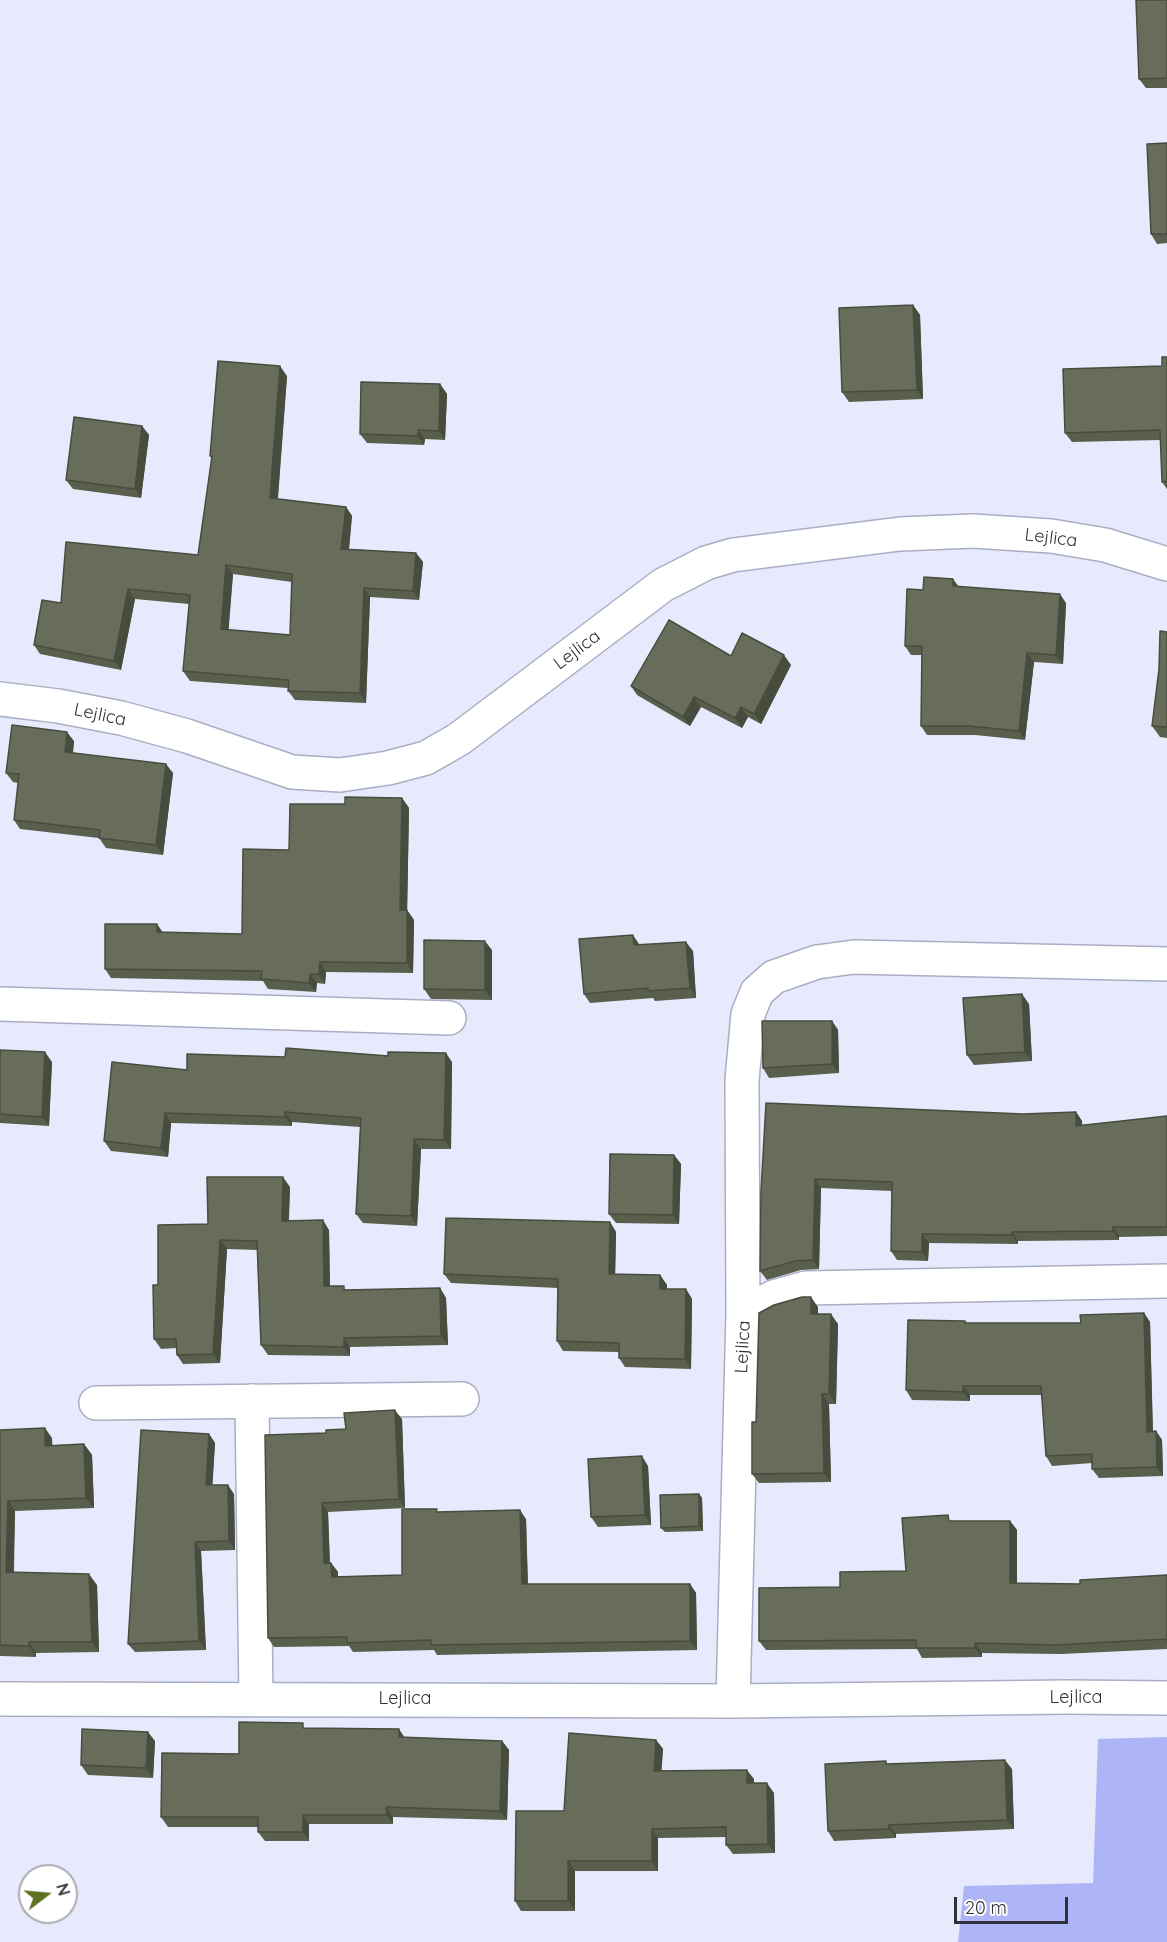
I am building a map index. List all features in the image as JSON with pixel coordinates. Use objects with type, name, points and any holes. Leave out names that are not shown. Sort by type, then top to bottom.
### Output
[{"type":"street","name":"Lejlica","points":[[0,699],[58,706],[121,718],[187,735],[292,772],[340,775],[388,768],[426,758],[459,739],[663,585],[706,563],[733,555],[900,534],[973,531],[1051,536],[1105,545],[1167,564]]},
{"type":"street","points":[[743,1313],[742,1080],[748,1014],[757,992],[774,977],[817,962],[854,957],[1167,964]]},
{"type":"street","points":[[0,1004],[449,1018]]},
{"type":"street","name":"Lejlica","points":[[733,1701],[743,1313],[774,1297],[806,1288],[1167,1281]]},
{"type":"street","points":[[96,1403],[462,1399]]},
{"type":"street","points":[[252,1401],[256,1698]]},
{"type":"street","name":"Lejlica","points":[[0,1699],[733,1701],[1167,1698]]},
{"type":"shaded area","points":[[1167,1737],[1167,1942],[958,1942],[964,1886],[1093,1883],[1098,1739]]},
{"type":"building","points":[[1136,0],[1167,0],[1167,78],[1139,79]]},
{"type":"building","points":[[1167,143],[1167,234],[1151,234],[1147,144]]},
{"type":"building","points":[[913,305],[917,390],[842,392],[839,308]]},
{"type":"building","points":[[1162,357],[1167,357],[1167,481],[1162,482],[1160,430],[1065,433],[1063,369],[1162,366]]},
{"type":"building","points":[[218,361],[280,366],[270,498],[346,507],[341,549],[416,553],[413,591],[364,588],[360,693],[288,691],[289,680],[183,671],[190,595],[128,589],[114,661],[34,645],[42,600],[61,603],[66,542],[198,555],[212,456],[210,456]],"holes":[[[226,565],[292,574],[290,635],[221,629]]]},
{"type":"building","points":[[361,382],[440,384],[439,431],[418,430],[418,436],[360,434]]},
{"type":"building","points":[[74,417],[142,426],[135,489],[66,480]]},
{"type":"building","points":[[924,577],[953,579],[953,586],[1060,594],[1056,655],[1027,653],[1019,731],[969,726],[921,726],[922,646],[905,646],[907,589],[923,590]]},
{"type":"building","points":[[669,620],[731,656],[742,633],[784,655],[754,714],[741,707],[735,718],[694,697],[683,717],[631,686]]},
{"type":"building","points":[[1160,631],[1167,632],[1167,727],[1152,726],[1159,669]]},
{"type":"building","points":[[12,725],[67,732],[65,752],[166,764],[156,845],[99,838],[100,830],[14,820],[19,774],[6,773]]},
{"type":"building","points":[[345,797],[402,798],[400,910],[407,910],[407,963],[320,962],[319,974],[310,974],[309,983],[261,979],[262,971],[105,969],[105,924],[157,924],[157,932],[242,934],[243,849],[289,850],[290,804],[345,804]]},
{"type":"building","points":[[633,935],[634,945],[686,942],[690,988],[648,991],[648,988],[584,994],[579,939]]},
{"type":"building","points":[[424,940],[485,941],[485,990],[424,989]]},
{"type":"building","points":[[1022,994],[1025,1052],[967,1055],[963,998]]},
{"type":"building","points":[[762,1021],[832,1021],[832,1064],[763,1068]]},
{"type":"building","points":[[286,1048],[388,1056],[388,1052],[446,1053],[444,1140],[414,1139],[411,1216],[356,1214],[361,1118],[285,1112],[285,1117],[165,1113],[161,1148],[104,1141],[112,1062],[187,1070],[187,1054],[285,1057]]},
{"type":"building","points":[[0,1050],[45,1052],[42,1117],[0,1114]]},
{"type":"building","points":[[766,1103],[1023,1114],[1076,1112],[1076,1126],[1167,1116],[1167,1227],[1113,1227],[1113,1231],[1012,1232],[1012,1235],[922,1234],[922,1252],[891,1251],[892,1182],[815,1179],[813,1260],[795,1261],[760,1271],[761,1191]]},
{"type":"building","points":[[610,1154],[674,1155],[673,1215],[609,1214]]},
{"type":"building","points":[[207,1177],[283,1177],[282,1221],[323,1220],[324,1286],[344,1286],[344,1290],[440,1288],[441,1336],[344,1338],[344,1347],[261,1345],[257,1241],[220,1240],[213,1354],[177,1355],[176,1339],[154,1339],[153,1285],[158,1285],[158,1225],[208,1224]]},
{"type":"building","points":[[446,1218],[610,1222],[609,1274],[660,1275],[660,1289],[686,1289],[685,1359],[619,1358],[619,1343],[557,1341],[558,1279],[444,1274]]},
{"type":"building","points":[[802,1297],[811,1297],[811,1314],[831,1314],[829,1394],[822,1394],[824,1473],[752,1474],[752,1422],[756,1422],[759,1313],[774,1305]]},
{"type":"building","points":[[1144,1313],[1147,1432],[1156,1431],[1157,1467],[1092,1469],[1092,1454],[1046,1456],[1041,1386],[963,1386],[963,1392],[906,1390],[908,1320],[965,1321],[965,1323],[1081,1323],[1080,1315]]},
{"type":"building","points":[[395,1410],[399,1499],[322,1503],[324,1563],[331,1563],[332,1577],[402,1575],[402,1509],[437,1509],[436,1512],[520,1510],[522,1584],[690,1584],[690,1641],[431,1645],[431,1640],[347,1643],[347,1637],[268,1638],[265,1435],[326,1433],[326,1430],[346,1429],[344,1413]]},
{"type":"building","points":[[45,1428],[45,1446],[84,1444],[86,1498],[8,1501],[6,1572],[89,1574],[92,1642],[29,1642],[29,1646],[0,1645],[0,1430]]},
{"type":"building","points":[[141,1430],[209,1434],[206,1485],[228,1485],[229,1541],[195,1542],[199,1641],[128,1644]]},
{"type":"building","points":[[642,1456],[645,1515],[591,1517],[588,1459]]},
{"type":"building","points":[[699,1494],[699,1526],[661,1528],[660,1495]]},
{"type":"building","points":[[948,1515],[949,1521],[1010,1521],[1010,1583],[1080,1584],[1080,1580],[1167,1575],[1167,1639],[1055,1645],[975,1643],[975,1648],[916,1648],[916,1640],[759,1641],[759,1588],[840,1587],[840,1572],[906,1571],[902,1518]]},
{"type":"building","points":[[239,1722],[303,1723],[303,1728],[399,1729],[399,1737],[502,1741],[500,1811],[386,1807],[387,1815],[303,1815],[303,1832],[258,1832],[258,1817],[161,1817],[162,1753],[239,1754]]},
{"type":"building","points":[[82,1729],[148,1732],[146,1768],[81,1765]]},
{"type":"building","points":[[569,1733],[656,1740],[654,1771],[747,1770],[747,1783],[767,1783],[768,1844],[726,1845],[726,1827],[652,1829],[652,1861],[568,1861],[568,1901],[515,1901],[516,1811],[564,1811]]},
{"type":"building","points":[[1005,1760],[1007,1820],[889,1825],[889,1829],[828,1831],[825,1764]]}]
